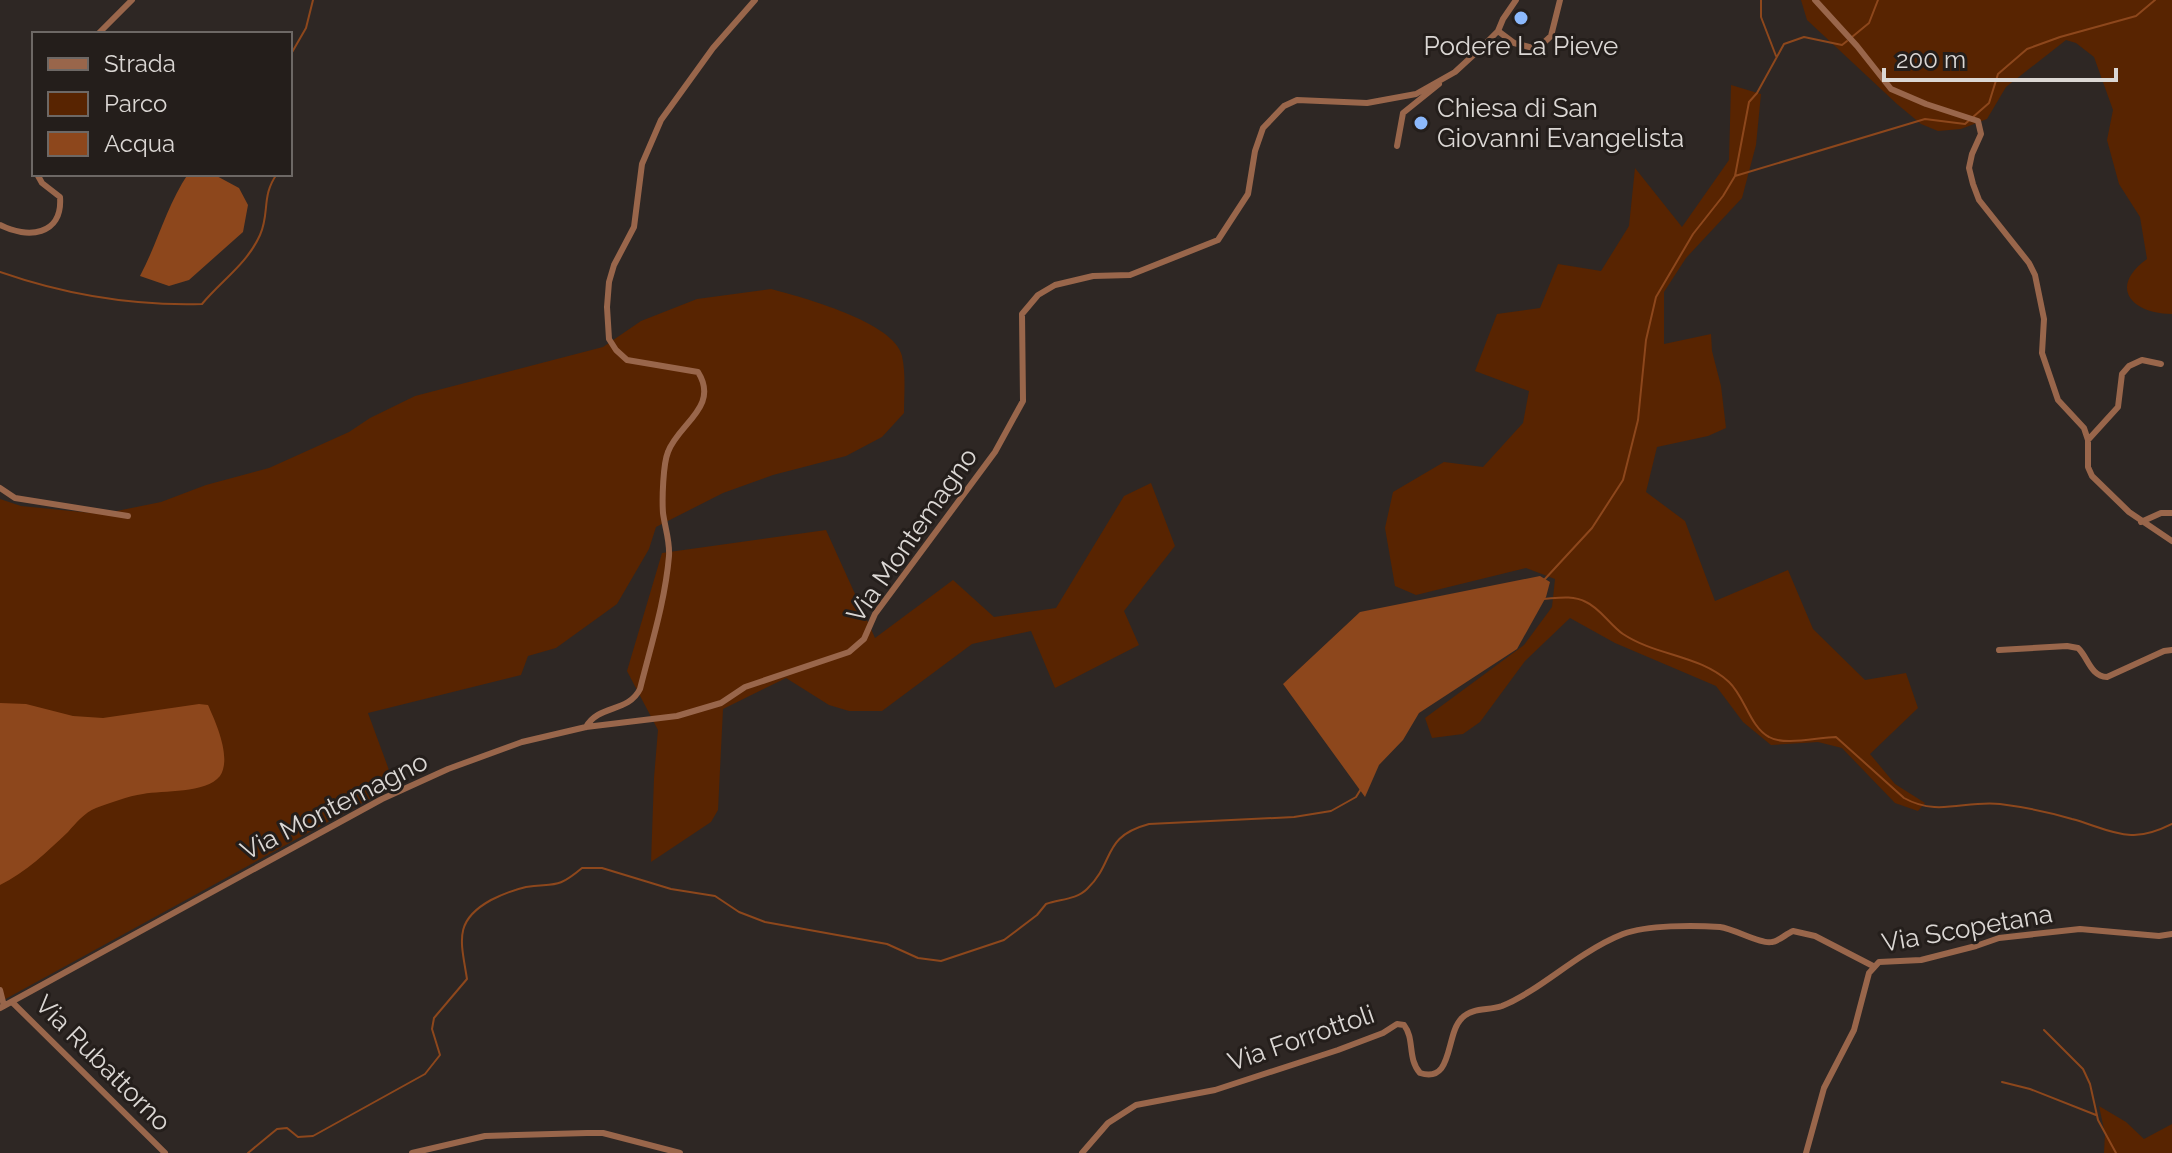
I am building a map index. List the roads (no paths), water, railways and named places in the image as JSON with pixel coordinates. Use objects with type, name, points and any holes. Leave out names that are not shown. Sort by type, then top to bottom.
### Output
[{"type":"street","points":[[100,32],[132,0]]},
{"type":"street","points":[[586,727],[592,716],[629,703],[636,698],[640,689],[664,599],[669,557],[663,509],[667,454],[674,440],[700,410],[703,396],[703,379],[698,372],[627,360],[616,350],[609,339],[609,282],[614,265],[634,227],[642,164],[661,120],[713,48],[755,0]]},
{"type":"street","name":"Via Montemagno","points":[[2,1007],[382,799],[448,769],[522,742],[586,727],[695,712],[721,703],[745,687],[849,652],[864,639],[875,614],[995,452],[1023,401],[1022,314],[1038,295],[1055,285],[1093,276],[1130,275],[1218,240],[1248,194],[1255,151],[1263,128],[1284,106],[1297,100],[1367,103],[1416,94],[1455,72],[1498,31],[1516,0]]},
{"type":"street","points":[[1498,31],[1514,43],[1537,49],[1551,36],[1560,0]]},
{"type":"street","points":[[1815,0],[1891,89],[1978,121],[1981,134],[1969,168],[1973,184],[1979,200],[2035,275],[2044,319],[2042,353],[2054,390],[2065,409],[2084,428],[2088,440],[2088,467],[2092,476],[2141,522],[2172,541]]},
{"type":"street","points":[[1397,146],[1403,113],[1455,72]]},
{"type":"street","points":[[0,225],[34,234],[45,231],[52,222],[58,212],[60,197],[38,176]]},
{"type":"street","points":[[2088,440],[2118,407],[2122,374],[2129,366],[2142,360],[2161,364]]},
{"type":"street","points":[[0,488],[15,498],[128,516]]},
{"type":"street","points":[[2141,522],[2161,513],[2172,513]]},
{"type":"street","points":[[1999,650],[2078,648],[2100,677],[2107,677],[2172,650]]},
{"type":"street","name":"Via Forrottoli","points":[[1082,1153],[1108,1123],[1136,1105],[1215,1090],[1338,1050],[1383,1033],[1397,1024],[1404,1025],[1410,1033],[1412,1061],[1420,1073],[1428,1076],[1438,1072],[1445,1064],[1455,1026],[1471,1011],[1502,1005],[1622,934],[1700,926],[1743,932],[1768,943],[1776,942],[1793,931],[1815,936],[1873,966]]},
{"type":"street","name":"Via Scopetana","points":[[1806,1153],[1824,1088],[1854,1030],[1869,973],[1879,962],[1921,960],[1999,938],[2080,929],[2159,936],[2172,934]]},
{"type":"street","points":[[0,990],[2,1007]]},
{"type":"street","name":"Via Rubattorno","points":[[12,1002],[165,1153]]},
{"type":"street","points":[[412,1153],[485,1136],[587,1133],[603,1133],[680,1153]]},
{"type":"water","points":[[187,176],[217,176],[239,188],[248,205],[243,232],[189,280],[169,286],[140,276]]},
{"type":"water","points":[[1540,576],[1550,582],[1546,597],[1517,649],[1419,713],[1403,740],[1379,765],[1365,797],[1283,684],[1360,612]]},
{"type":"water","points":[[0,703],[26,704],[73,716],[103,718],[208,705],[222,740],[223,769],[220,776],[205,786],[137,795],[92,810],[36,861],[0,885]]},
{"type":"waterway","points":[[292,52],[306,28],[313,0]]},
{"type":"waterway","points":[[1761,0],[1761,17],[1776,56]]},
{"type":"waterway","points":[[1852,37],[1869,23],[1878,0]]},
{"type":"waterway","points":[[1544,580],[1592,528],[1623,480],[1638,420],[1646,340],[1656,297],[1693,234],[1735,176],[1925,119],[1965,124],[1989,103],[1998,74],[2027,49],[2136,16],[2155,0]]},
{"type":"waterway","points":[[1735,176],[1749,102],[1784,44],[1804,37],[1842,45],[1847,41]]},
{"type":"waterway","points":[[0,272],[50,287],[125,301],[202,304],[255,245],[263,227],[269,190],[276,176]]},
{"type":"waterway","points":[[1543,599],[1570,598],[1586,602],[1623,634],[1717,673],[1735,688],[1762,732],[1775,740],[1836,737],[1904,798],[1916,804],[1940,807],[1987,803],[2009,805],[2131,835],[2142,835],[2172,824]]},
{"type":"waterway","points":[[248,1153],[277,1129],[287,1128],[298,1137],[313,1136],[425,1074],[440,1055],[432,1029],[434,1018],[467,979],[462,933],[470,916],[504,894],[561,882],[582,868],[602,868],[671,889],[715,896],[739,912],[765,922],[887,944],[918,958],[941,961],[1004,940],[1037,915],[1046,904],[1083,893],[1096,879],[1116,843],[1134,829],[1149,824],[1294,817],[1331,811],[1356,797],[1361,789]]},
{"type":"waterway","points":[[2044,1030],[2083,1069],[2090,1084],[2098,1120],[2116,1153]]},
{"type":"waterway","points":[[2002,1082],[2030,1089],[2096,1115]]},
{"type":"place","name":"Podere La Pieve","points":[[1521,18]]},
{"type":"place","name":"Chiesa di San Giovanni Evangelista","points":[[1421,123]]}]
